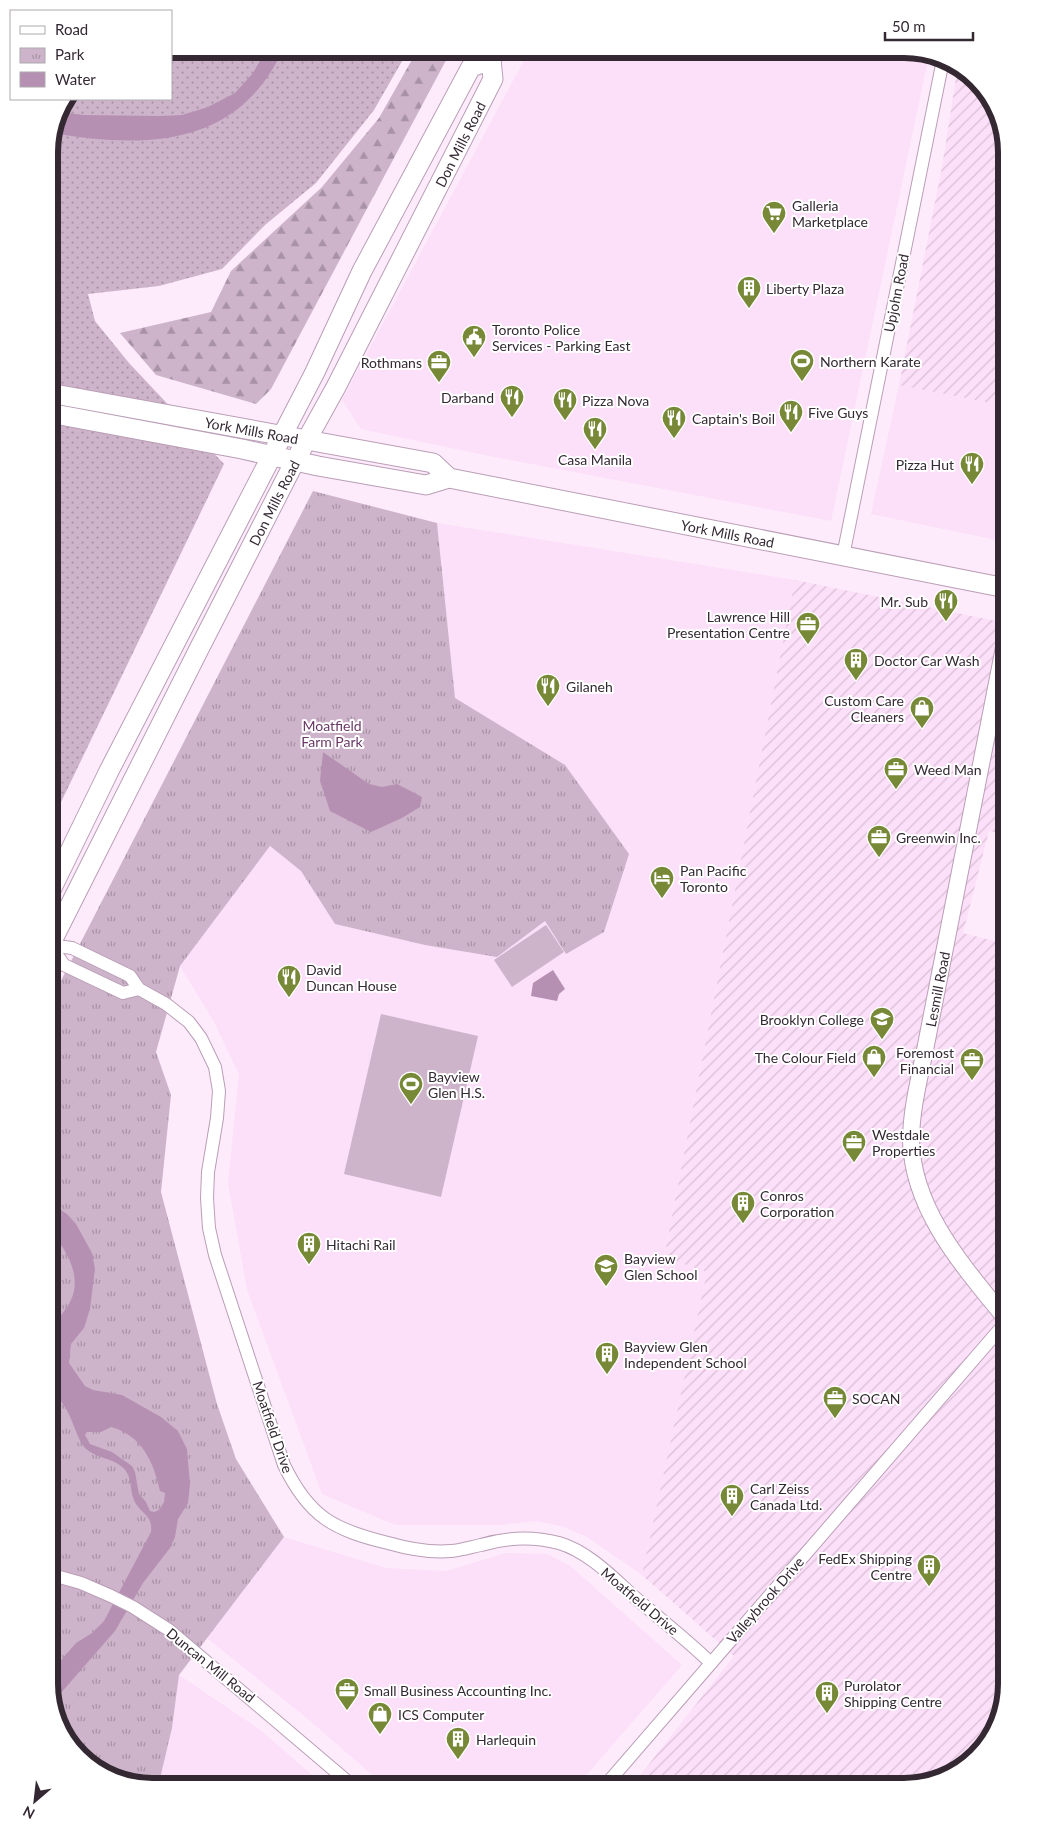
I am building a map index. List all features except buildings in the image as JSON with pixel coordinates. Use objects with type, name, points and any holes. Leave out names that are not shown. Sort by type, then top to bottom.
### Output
[{"type":"main road","name":"Don Mills Road","points":[[58,875],[109,770],[315,372],[362,271],[471,67],[487,58]]},
{"type":"main road","name":"Don Mills Road","points":[[58,928],[295,461],[336,386],[493,79],[494,58]]},
{"type":"main road","points":[[439,128],[462,140]]},
{"type":"main road","points":[[378,243],[400,258]]},
{"type":"main road","name":"York Mills Road","points":[[58,395],[433,463],[449,478]]},
{"type":"main road","name":"York Mills Road","points":[[58,415],[426,485],[449,478],[998,586]]},
{"type":"street","name":"Upjohn Road","points":[[843,556],[942,66]]},
{"type":"street","name":"Lesmill Road","points":[[998,678],[925,1050],[913,1114],[911,1141],[914,1165],[928,1211],[942,1234],[998,1310]]},
{"type":"street","name":"Moatfield Drive","points":[[58,947],[72,948],[130,976],[139,989],[166,1004],[189,1022],[201,1038],[215,1067],[219,1092],[217,1118],[208,1172],[209,1228],[215,1255],[284,1465],[303,1498],[319,1515],[342,1529],[357,1536],[412,1549],[432,1552],[453,1551],[510,1538],[533,1537],[566,1546],[588,1558],[608,1574],[711,1663]]},
{"type":"street","name":"Moatfield Drive","points":[[58,957],[64,965],[123,993],[139,989]]},
{"type":"street","name":"Valleybrook Drive","points":[[612,1778],[998,1330]]},
{"type":"street","name":"Duncan Mill Road","points":[[58,1577],[81,1583],[133,1607],[169,1630],[343,1778]]},
{"type":"shaded area","points":[[525,58],[910,58],[928,60],[831,521],[489,456],[361,429],[342,400]]},
{"type":"shaded area","points":[[957,74],[982,99],[993,121],[996,133],[998,152],[998,404],[899,385],[942,167]]},
{"type":"shaded area","points":[[899,385],[998,404],[998,540],[871,514]]},
{"type":"shaded area","points":[[437,523],[795,580],[664,1256],[707,1272],[642,1575],[587,1537],[561,1526],[536,1521],[500,1525],[395,1525],[322,1494],[247,1290],[228,1183],[239,1074],[213,1020],[180,966],[270,846],[301,871],[335,924],[425,945],[455,698]]},
{"type":"shaded area","points":[[795,580],[998,621],[998,833],[989,831],[963,933],[998,942],[998,1684],[997,1697],[988,1726],[982,1737],[956,1763],[945,1769],[916,1778],[638,1778],[734,1656],[642,1575],[707,1272],[664,1257]]},
{"type":"shaded area","points":[[284,1537],[386,1568],[446,1571],[506,1553],[547,1554],[569,1565],[682,1665],[584,1778],[376,1778],[308,1719],[207,1638]]},
{"type":"shaded area","points":[[179,1675],[259,1729],[316,1778],[160,1778],[172,1728]]},
{"type":"green space","points":[[172,58],[404,58],[374,110],[316,183],[265,225],[222,269],[159,286],[88,294],[95,321],[129,363],[224,464],[58,808],[58,145],[59,133],[70,104],[72,100],[172,100]]},
{"type":"green space","points":[[413,58],[447,58],[271,389],[256,404],[156,375],[120,333],[211,312],[231,271],[322,187],[379,118]]},
{"type":"green space","name":"Moatfield Farm Park","points":[[313,491],[437,523],[455,698],[565,765],[629,854],[604,932],[566,954],[545,921],[497,957],[425,945],[335,924],[301,871],[270,846],[180,966],[156,1052],[171,1095],[161,1192],[217,1404],[236,1459],[284,1537],[179,1675],[172,1728],[160,1778],[133,1777],[121,1774],[99,1763],[73,1737],[62,1715],[59,1703],[58,987]]},
{"type":"green space","points":[[546,925],[564,952],[512,987],[494,960]]},
{"type":"green space","name":"Bayview Glen H.S.","points":[[381,1014],[478,1036],[441,1197],[344,1174]]},
{"type":"water","points":[[262,58],[278,58],[264,81],[242,106],[215,123],[186,134],[155,139],[122,140],[59,134],[66,113],[160,116],[182,115],[208,107],[235,93],[253,73]]},
{"type":"water","points":[[323,752],[369,784],[382,787],[397,784],[422,797],[420,807],[402,818],[371,832],[330,811],[320,781]]},
{"type":"water","points":[[553,970],[565,989],[559,994],[557,1001],[531,996],[533,983]]},
{"type":"water","points":[[58,1208],[76,1224],[92,1253],[95,1269],[90,1309],[84,1328],[71,1344],[69,1363],[85,1386],[93,1390],[122,1395],[161,1417],[178,1431],[187,1449],[190,1484],[188,1503],[178,1519],[175,1537],[170,1548],[143,1583],[115,1631],[58,1696],[58,1664],[76,1643],[92,1633],[104,1621],[151,1532],[150,1521],[134,1500],[129,1478],[125,1470],[116,1463],[88,1451],[84,1447],[68,1413],[58,1398],[58,1319],[70,1302],[74,1293],[75,1283],[71,1264],[58,1241]],"holes":[[[111,1427],[131,1436],[145,1452],[154,1470],[160,1491],[165,1493],[164,1502],[159,1510],[154,1512],[150,1511],[146,1502],[139,1494],[132,1466],[112,1452],[90,1444],[85,1435],[87,1432],[101,1432]]]},
{"type":"place","name":"Galleria Marketplace","points":[[774,234]]},
{"type":"place","name":"Liberty Plaza","points":[[749,309]]},
{"type":"place","name":"Toronto Police Services - Parking East","points":[[474,358]]},
{"type":"place","name":"Northern Karate","points":[[802,382]]},
{"type":"place","name":"Rothmans","points":[[439,383]]},
{"type":"place","name":"Darband","points":[[512,418]]},
{"type":"place","name":"Pizza Nova","points":[[565,421]]},
{"type":"place","name":"Five Guys","points":[[791,433]]},
{"type":"place","name":"Captain's Boil","points":[[674,439]]},
{"type":"place","name":"Casa Manila","points":[[595,450]]},
{"type":"place","name":"Pizza Hut","points":[[972,485]]},
{"type":"place","name":"Mr. Sub","points":[[946,622]]},
{"type":"place","name":"Lawrence Hill Presentation Centre","points":[[808,645]]},
{"type":"place","name":"Doctor Car Wash","points":[[856,681]]},
{"type":"place","name":"Gilaneh","points":[[548,707]]},
{"type":"place","name":"Custom Care Cleaners","points":[[922,729]]},
{"type":"place","name":"Weed Man","points":[[896,790]]},
{"type":"place","name":"Greenwin Inc.","points":[[879,858]]},
{"type":"place","name":"Pan Pacific Toronto","points":[[662,899]]},
{"type":"place","name":"David Duncan House","points":[[289,998]]},
{"type":"place","name":"Brooklyn College","points":[[882,1040]]},
{"type":"place","name":"The Colour Field","points":[[874,1078]]},
{"type":"place","name":"Foremost Financial","points":[[972,1081]]},
{"type":"place","name":"Bayview Glen H.S.","points":[[411,1105]]},
{"type":"place","name":"Westdale Properties","points":[[854,1163]]},
{"type":"place","name":"Conros Corporation","points":[[743,1224]]},
{"type":"place","name":"Hitachi Rail","points":[[309,1265]]},
{"type":"place","name":"Bayview Glen School","points":[[606,1287]]},
{"type":"place","name":"Bayview Glen Independent School","points":[[607,1375]]},
{"type":"place","name":"SOCAN","points":[[835,1419]]},
{"type":"place","name":"Carl Zeiss Canada Ltd.","points":[[732,1517]]},
{"type":"place","name":"FedEx Shipping Centre","points":[[929,1587]]},
{"type":"place","name":"Small Business Accounting Inc.","points":[[347,1711]]},
{"type":"place","name":"Purolator Shipping Centre","points":[[827,1714]]},
{"type":"place","name":"ICS Computer","points":[[380,1735]]},
{"type":"place","name":"Harlequin","points":[[458,1760]]}]
